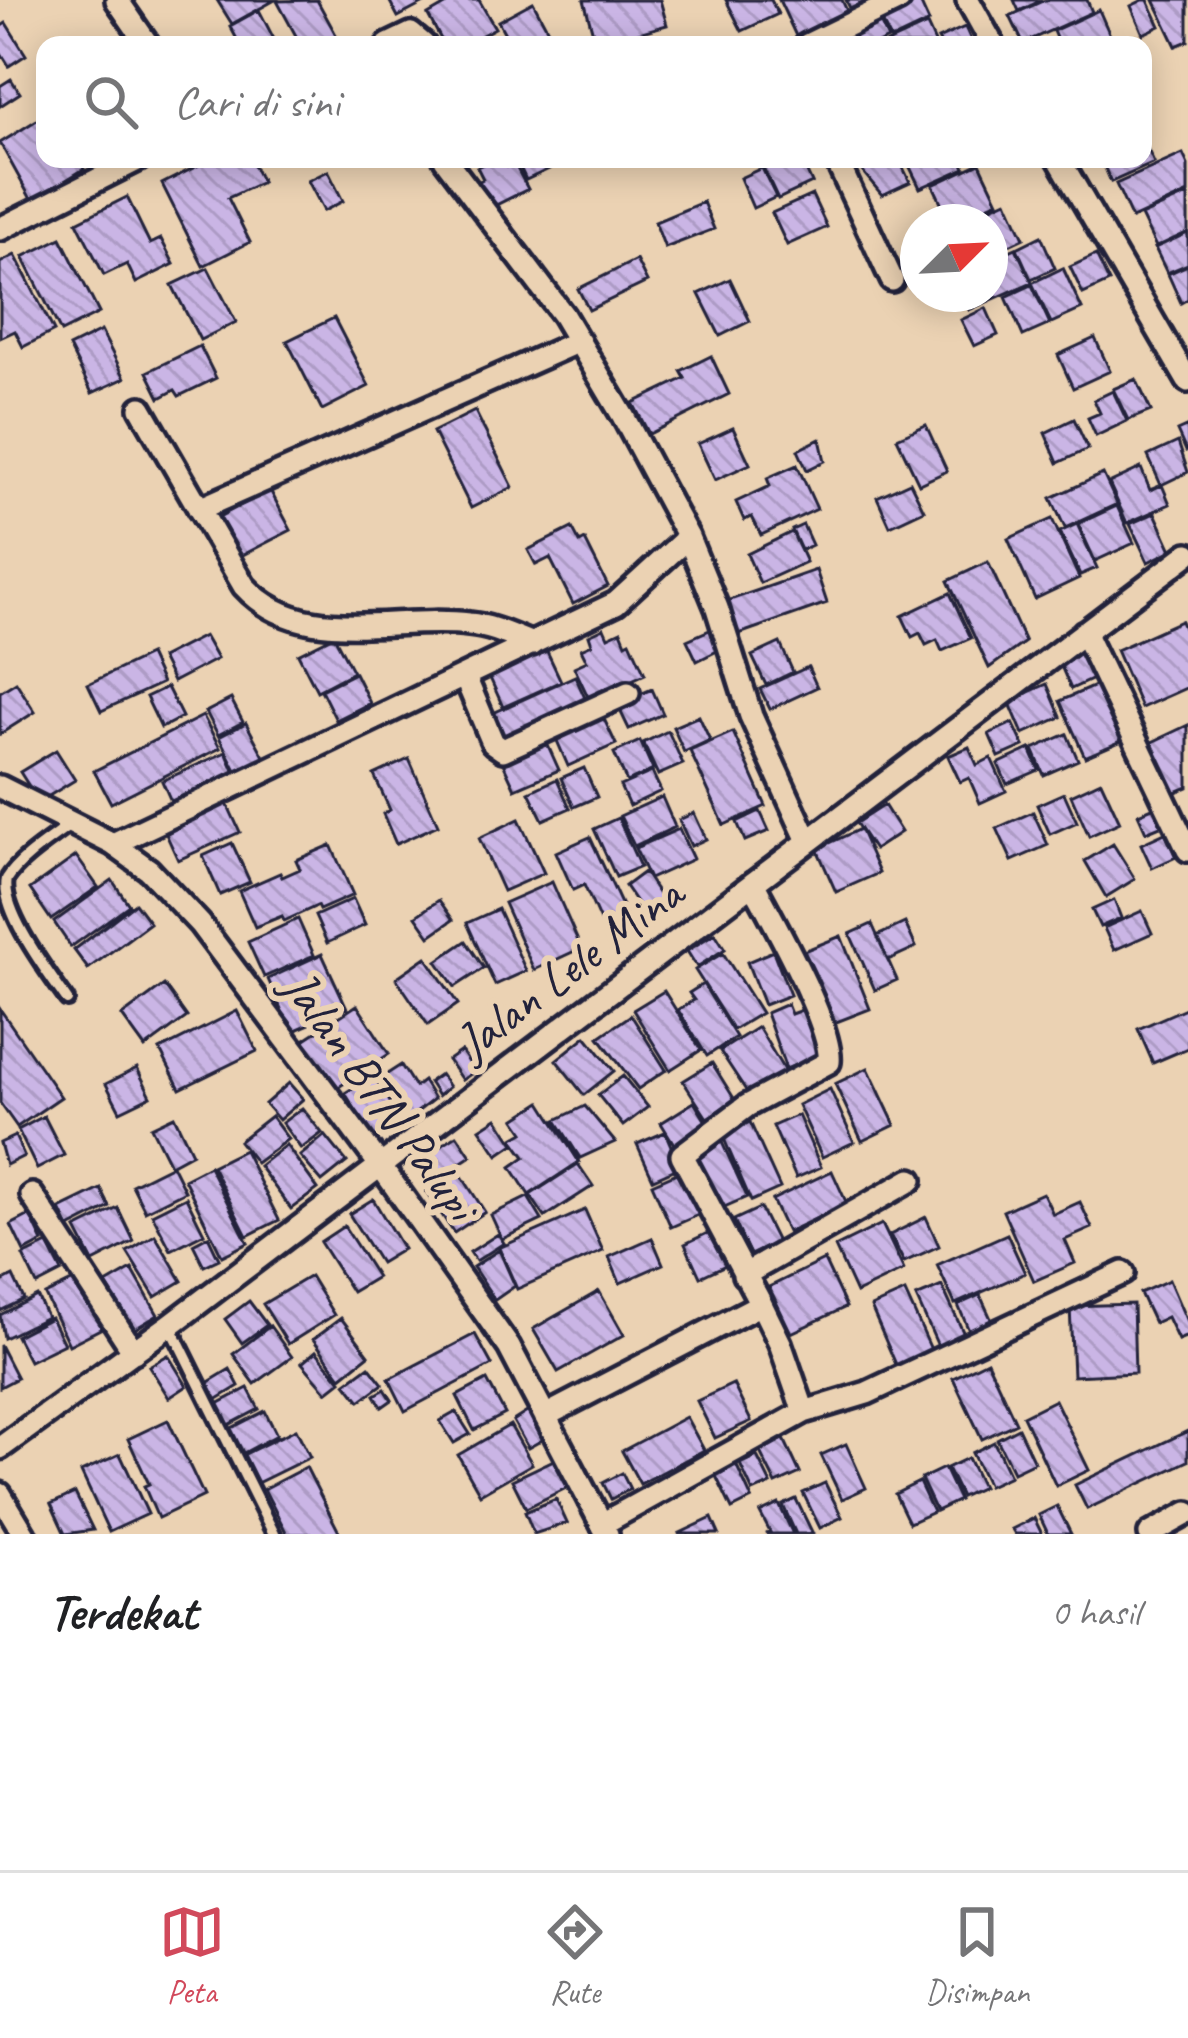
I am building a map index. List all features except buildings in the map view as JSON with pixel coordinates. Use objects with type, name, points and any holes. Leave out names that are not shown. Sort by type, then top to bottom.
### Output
[{"type":"street","points":[[117,0],[142,36]]},
{"type":"street","points":[[825,36],[899,0]]},
{"type":"street","points":[[968,0],[988,36]]},
{"type":"street","points":[[0,229],[121,168]]},
{"type":"street","points":[[452,168],[579,341],[688,537],[751,716],[808,841]]},
{"type":"street","points":[[840,168],[892,280]]},
{"type":"street","points":[[1064,168],[1188,381]]},
{"type":"street","points":[[200,509],[579,341]]},
{"type":"street","points":[[141,408],[244,586],[257,600],[303,624],[471,624],[532,644]]},
{"type":"street","points":[[113,844],[616,603],[688,537]]},
{"type":"street","name":"Jalan Lele Mina","points":[[0,1448],[170,1325],[1188,554]]},
{"type":"street","points":[[1084,632],[1188,850]]},
{"type":"street","points":[[465,677],[493,743],[503,750],[628,693]]},
{"type":"street","name":"Jalan BTN Palupi","points":[[0,787],[113,844],[148,870],[200,924],[509,1347],[604,1529]]},
{"type":"street","points":[[753,883],[800,975],[831,1055],[821,1070],[747,1106],[683,1151],[703,1199],[780,1343],[804,1412]]},
{"type":"street","points":[[744,1275],[910,1180]]},
{"type":"street","points":[[32,1195],[134,1352]]},
{"type":"street","points":[[604,1529],[804,1412],[867,1394],[1123,1273]]},
{"type":"street","points":[[545,1416],[760,1304]]},
{"type":"street","points":[[0,1494],[25,1534]]},
{"type":"street","points":[[1150,1534],[1188,1513]]},
{"type":"lane","points":[[67,1000],[5,913],[1,892],[9,875],[72,824]]},
{"type":"lane","points":[[170,1325],[274,1534]]}]
